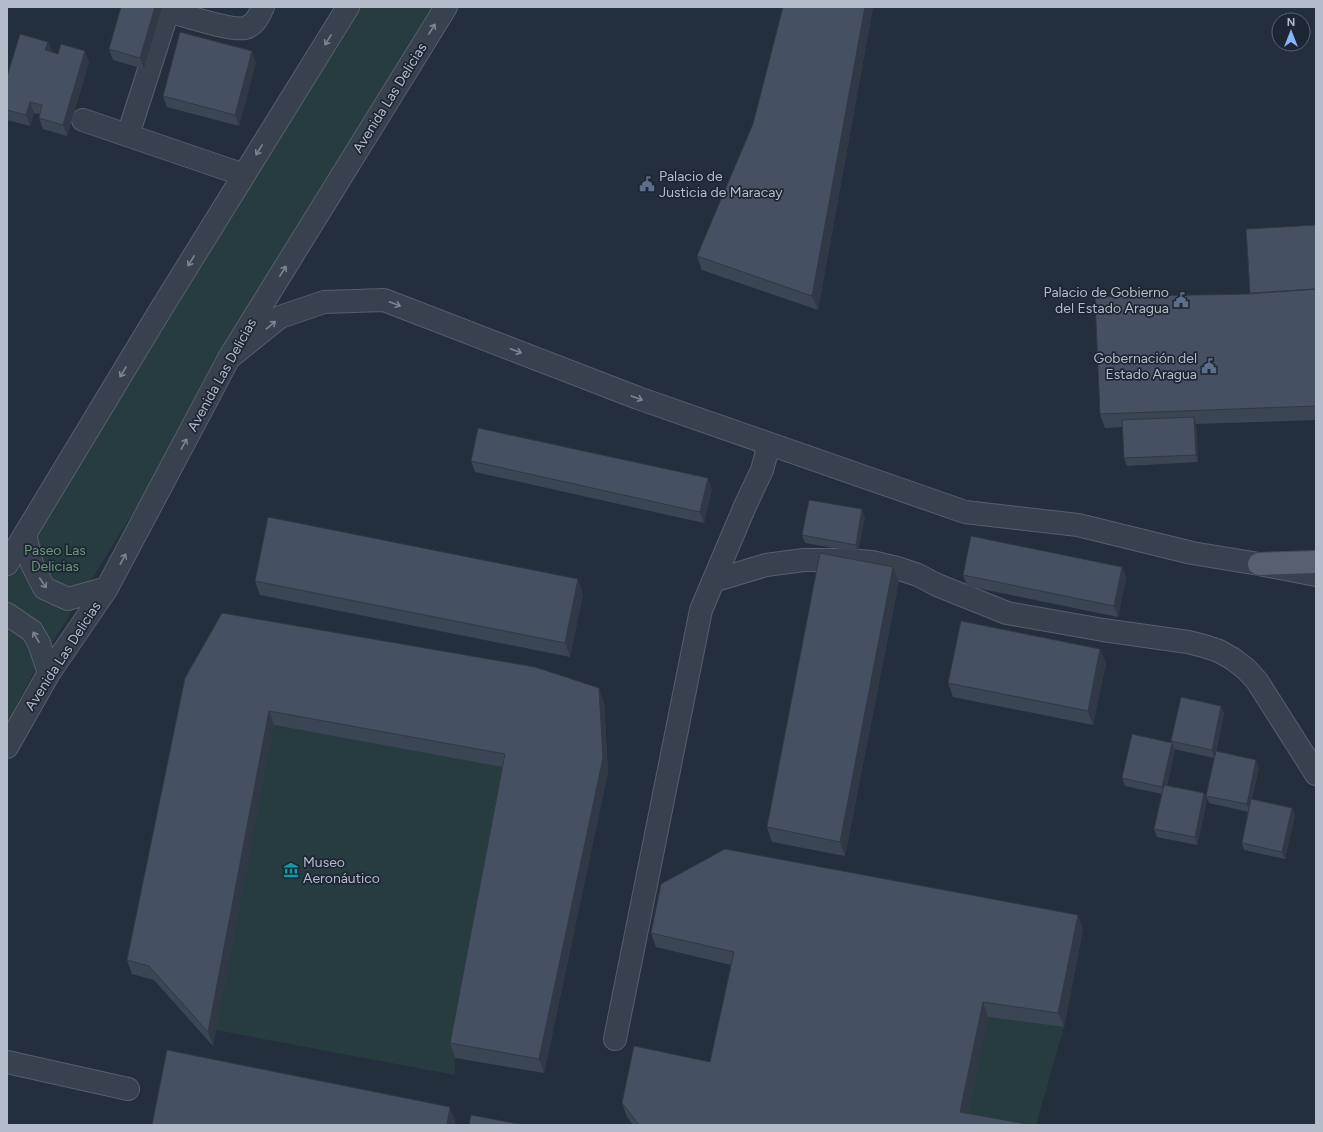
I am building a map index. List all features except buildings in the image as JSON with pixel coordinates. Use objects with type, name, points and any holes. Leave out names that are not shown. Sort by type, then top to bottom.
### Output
[{"type":"main road","points":[[1258,564],[1316,562]]},
{"type":"street","points":[[128,135],[167,14],[171,12],[227,27],[245,28],[257,20],[263,7]]},
{"type":"street","points":[[7,564],[348,7]]},
{"type":"street","name":"Avenida Las Delicias","points":[[7,747],[48,673],[107,588],[229,358],[446,7]]},
{"type":"street","points":[[83,120],[244,175]]},
{"type":"street","points":[[229,358],[280,317],[324,302],[384,300],[638,398],[965,512],[1078,525],[1192,553],[1316,575]]},
{"type":"street","points":[[616,1039],[701,610],[762,470],[769,444]]},
{"type":"street","points":[[25,534],[32,564],[44,588],[68,599],[107,588]]},
{"type":"street","points":[[713,580],[766,565],[804,560],[846,560],[872,562],[918,575],[937,585],[1008,613],[1103,630],[1188,642],[1204,646],[1219,651],[1233,659],[1246,669],[1257,681],[1316,774]]},
{"type":"street","points":[[7,614],[32,631],[39,643],[48,673]]},
{"type":"street","points":[[7,1062],[128,1089]]},
{"type":"green space","name":"Paseo Las Delicias","points":[[348,7],[446,7],[31,677],[7,724],[7,555]]},
{"type":"green space","points":[[274,725],[510,768],[455,1058],[455,1075],[216,1030]]},
{"type":"green space","points":[[988,1017],[1064,1027],[1036,1125],[965,1125]]},
{"type":"place","name":"Palacio de Justicia de Maracay","points":[[647,184]]},
{"type":"place","name":"Palacio de Gobierno del Estado Aragua","points":[[1181,300]]},
{"type":"place","name":"Gobernación del Estado Aragua","points":[[1209,366]]},
{"type":"place","name":"Museo Aeronáutico","points":[[291,870]]}]
